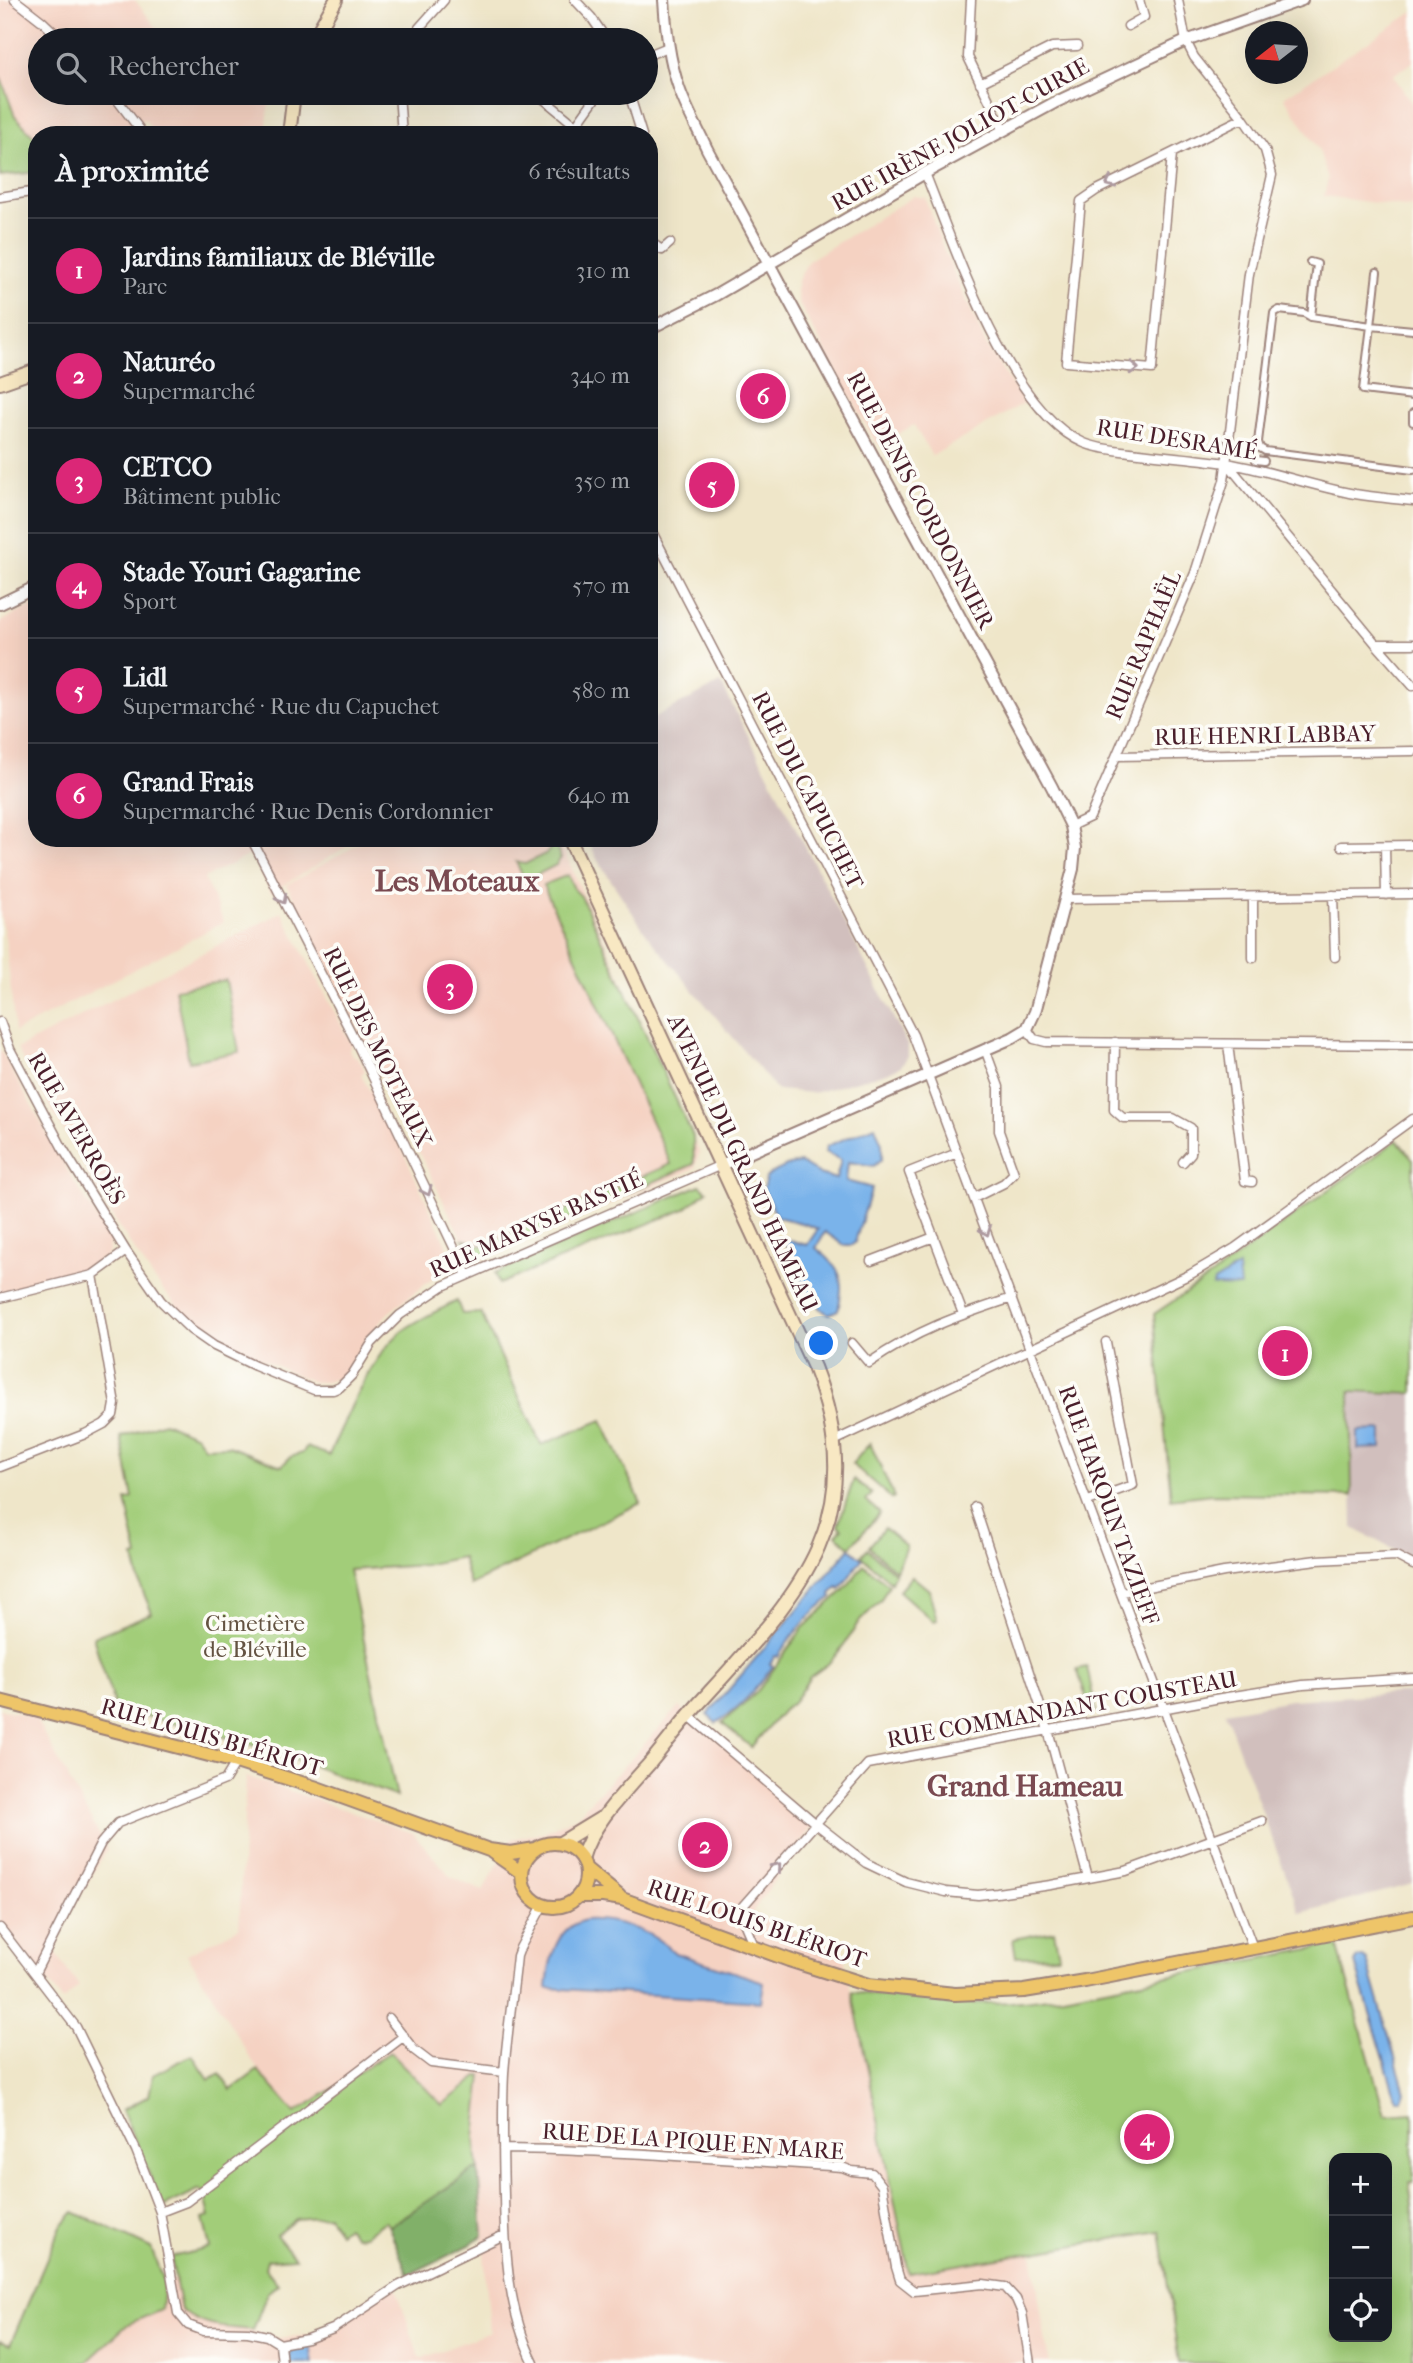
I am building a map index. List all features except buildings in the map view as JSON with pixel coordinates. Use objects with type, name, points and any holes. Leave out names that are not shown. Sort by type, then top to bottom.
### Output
[{"type":"main road","points":[[320,28],[336,0]]},
{"type":"main road","points":[[290,126],[293,105]]},
{"type":"main road","points":[[0,383],[28,373]]},
{"type":"main road","name":"AVENUE DU GRAND HAMEAU","points":[[573,847],[817,1375],[827,1405],[834,1441],[835,1472],[830,1513],[808,1570],[775,1617],[688,1715],[604,1816],[584,1864]]},
{"type":"main road","name":"RUE LOUIS BLÉRIOT","points":[[0,1701],[236,1762],[489,1850],[511,1853],[535,1849]]},
{"type":"main road","name":"AVENUE DU GRAND HAMEAU","points":[[561,1843],[604,1816]]},
{"type":"main road","points":[[561,1843],[577,1851],[584,1864],[585,1883],[578,1896],[566,1905],[543,1905],[527,1892],[522,1873],[524,1863],[535,1849],[543,1844],[561,1843]]},
{"type":"main road","name":"RUE LOUIS BLÉRIOT","points":[[489,1850],[522,1873]]},
{"type":"main road","name":"RUE LOUIS BLÉRIOT","points":[[584,1864],[606,1888],[622,1899]]},
{"type":"main road","name":"RUE LOUIS BLÉRIOT","points":[[578,1896],[622,1899],[789,1961],[869,1984],[955,1994],[1024,1991],[1413,1917]]},
{"type":"street","points":[[15,0],[49,28]]},
{"type":"street","points":[[419,28],[444,0]]},
{"type":"street","points":[[575,0],[599,28]]},
{"type":"street","name":"RUE DENIS CORDONNIER","points":[[664,0],[668,47],[687,108],[1071,826],[1075,848],[1073,869],[1038,1000],[1027,1028]]},
{"type":"street","points":[[971,0],[968,57],[1003,130]]},
{"type":"street","points":[[1128,26],[1144,17],[1139,0]]},
{"type":"street","points":[[1178,0],[1186,41]]},
{"type":"street","name":"RUE IRÈNE JOLIOT-CURIE","points":[[658,325],[770,265],[1003,130],[1186,41],[1302,0]]},
{"type":"street","name":"RUE RAPHAËL","points":[[1071,826],[1090,817],[1195,573],[1224,481],[1249,274],[1272,174],[1265,150],[1194,57],[1186,41]]},
{"type":"street","points":[[980,83],[1052,47],[1077,46]]},
{"type":"street","points":[[658,52],[668,47]]},
{"type":"street","points":[[121,105],[137,126]]},
{"type":"street","points":[[400,105],[401,126]]},
{"type":"street","points":[[551,105],[575,125],[591,105]]},
{"type":"street","points":[[633,105],[639,126]]},
{"type":"street","points":[[1172,154],[1152,369],[1066,362],[1081,201],[1097,190],[1243,118]]},
{"type":"street","name":"RUE DESRAMÉ","points":[[925,173],[970,288],[990,328],[1012,368],[1053,423],[1069,436],[1099,448],[1227,463],[1355,494],[1413,501]]},
{"type":"street","points":[[0,197],[28,192]]},
{"type":"street","points":[[658,247],[662,250],[670,243]]},
{"type":"street","points":[[1310,262],[1317,264],[1311,317]]},
{"type":"street","points":[[1377,272],[1363,390],[1413,396]]},
{"type":"street","points":[[1413,330],[1311,317],[1304,313],[1279,310],[1274,313],[1258,442],[1260,448],[1265,451],[1413,470]]},
{"type":"street","points":[[1413,413],[1413,422]]},
{"type":"street","points":[[1227,463],[1413,685]]},
{"type":"street","name":"RUE DU CAPUCHET","points":[[658,543],[914,1035],[928,1075]]},
{"type":"street","points":[[0,604],[28,590]]},
{"type":"street","points":[[1376,644],[1413,644]]},
{"type":"street","name":"RUE HENRI LABBAY","points":[[1117,756],[1413,751]]},
{"type":"street","points":[[1342,846],[1413,845]]},
{"type":"street","points":[[1385,846],[1386,895]]},
{"type":"street","name":"RUE DES MOTEAUX","points":[[256,847],[359,1048],[467,1275]]},
{"type":"street","points":[[1065,899],[1413,894]]},
{"type":"street","points":[[1333,895],[1335,957]]},
{"type":"street","points":[[1253,897],[1253,958]]},
{"type":"street","name":"RUE AVERROÈS","points":[[0,1022],[10,1049],[62,1147],[126,1251]]},
{"type":"street","points":[[1027,1028],[1034,1039],[1046,1042],[1413,1045]]},
{"type":"street","name":"RUE MARYSE BASTIÉ","points":[[126,1251],[161,1301],[191,1330],[214,1346],[314,1390],[333,1390],[352,1375],[372,1343],[400,1315],[443,1286],[1012,1038],[1027,1028]]},
{"type":"street","points":[[1115,1042],[1114,1110],[1124,1118],[1173,1118],[1191,1128],[1191,1153],[1183,1162]]},
{"type":"street","points":[[1227,1044],[1245,1181],[1252,1182]]},
{"type":"street","points":[[974,1198],[1004,1183],[1013,1173],[999,1131],[999,1087],[985,1049]]},
{"type":"street","name":"RUE HAROUN TAZIEFF","points":[[928,1075],[1253,1948]]},
{"type":"street","points":[[834,1441],[1191,1274],[1235,1248],[1413,1119]]},
{"type":"street","points":[[957,1153],[909,1171],[964,1314]]},
{"type":"street","points":[[871,1261],[934,1237]]},
{"type":"street","points":[[0,1298],[93,1275],[126,1251]]},
{"type":"street","points":[[0,1467],[85,1434],[104,1424],[113,1415],[115,1404],[93,1275]]},
{"type":"street","points":[[852,1343],[869,1363],[908,1337],[1012,1298]]},
{"type":"street","points":[[1088,1502],[1133,1485],[1105,1342]]},
{"type":"street","points":[[975,1507],[1048,1730],[1088,1878]]},
{"type":"street","points":[[1122,1592],[1224,1572],[1317,1560],[1396,1556],[1413,1564]]},
{"type":"street","name":"RUE COMMANDANT COUSTEAU","points":[[755,1948],[742,1919],[744,1906],[868,1764],[1164,1707],[1303,1685],[1413,1678]]},
{"type":"street","points":[[688,1715],[866,1863],[906,1882],[946,1892],[988,1894],[1126,1871],[1262,1821]]},
{"type":"street","points":[[35,1973],[101,1843],[118,1823],[225,1780],[236,1762]]},
{"type":"street","points":[[534,2363],[522,2334],[508,2283],[504,2235],[504,2072],[517,1956],[543,1905]]},
{"type":"street","points":[[0,1928],[76,2027],[136,2150],[160,2212],[178,2313],[187,2325],[204,2331],[248,2332],[267,2336],[280,2344],[307,2339],[333,2329],[398,2286],[504,2235]]},
{"type":"street","points":[[389,2018],[414,2050],[431,2063],[504,2072]]},
{"type":"street","points":[[160,2212],[186,2203],[404,2036]]},
{"type":"street","name":"RUE DE LA PIQUE EN MARE","points":[[503,2149],[635,2153],[842,2167],[872,2173],[882,2186],[900,2280],[914,2291],[983,2284],[1004,2287],[1016,2299],[1022,2313],[1030,2363]]},
{"type":"street","points":[[280,2344],[282,2363]]},
{"type":"shaded area","points":[[0,0],[135,0],[158,28],[28,28],[28,105],[269,105],[267,126],[150,126],[144,119],[137,126],[28,126],[28,130],[15,116],[0,76]]},
{"type":"shaded area","points":[[1413,12],[1413,62],[1393,75],[1413,105],[1413,208],[1324,196],[1328,179],[1319,150],[1284,97],[1308,84],[1308,81]]},
{"type":"shaded area","points":[[914,196],[925,198],[945,253],[986,344],[1024,403],[932,456],[914,425],[877,445],[799,304],[797,295],[797,282],[808,261]]},
{"type":"shaded area","points":[[28,608],[28,847],[346,847],[271,893],[251,854],[204,878],[224,922],[15,1032],[6,942],[0,914],[0,622]]},
{"type":"shaded area","points":[[721,683],[908,1046],[908,1056],[901,1066],[887,1073],[813,1093],[777,1090],[648,936],[591,847],[658,847],[658,715]]},
{"type":"shaded area","points":[[352,847],[562,847],[699,1152],[695,1168],[482,1260],[467,1249],[287,885]]},
{"type":"shaded area","points":[[282,912],[352,1045],[349,1050],[352,1055],[358,1057],[365,1070],[361,1075],[370,1091],[375,1091],[447,1246],[447,1260],[440,1273],[388,1313],[363,1343],[345,1371],[338,1378],[327,1382],[313,1382],[223,1342],[182,1312],[154,1279],[118,1226],[17,1049]]},
{"type":"shaded area","points":[[0,1049],[72,1178],[111,1240],[108,1255],[87,1269],[0,1292]]},
{"type":"shaded area","points":[[1350,1391],[1413,1394],[1413,1560],[1353,1528]]},
{"type":"shaded area","points":[[1413,1692],[1413,1884],[1300,1913],[1225,1712],[1291,1700]]},
{"type":"shaded area","points":[[679,1707],[815,1823],[752,1912],[788,1930],[842,1948],[909,2273],[1032,2253],[1049,2363],[86,2363],[129,2324],[161,2310],[164,2283],[174,2279],[239,2328],[278,2338],[310,2335],[325,2328],[394,2281],[420,2359],[490,2332],[475,2137],[482,2076],[442,2105],[390,2053],[295,2113],[258,2070],[187,1954],[239,1928],[246,1776],[413,1833],[451,1877],[483,1891],[512,1839],[544,1832],[576,1817]]},
{"type":"shaded area","points":[[0,1709],[35,1717],[107,1849],[51,1946],[79,1986],[63,2001],[0,1921]]},
{"type":"green space","points":[[0,76],[15,116],[28,130],[28,173],[0,176]]},
{"type":"green space","points":[[551,847],[556,847],[561,858],[556,865],[525,881],[516,862],[525,864],[547,853]]},
{"type":"green space","points":[[568,875],[574,889],[581,896],[693,1136],[694,1164],[486,1256],[470,1250],[463,1239],[482,1246],[671,1164],[543,885]]},
{"type":"green space","points":[[226,980],[239,1052],[189,1061],[175,989]]},
{"type":"green space","points":[[1397,1140],[1413,1159],[1413,1394],[1350,1391],[1352,1496],[1212,1494],[1171,1499],[1154,1314],[1211,1276]]},
{"type":"green space","points":[[700,1185],[707,1191],[685,1209],[499,1284],[495,1273]]},
{"type":"green space","name":"Cimetière de Bléville","points":[[457,1301],[462,1314],[481,1313],[541,1445],[602,1420],[641,1503],[470,1585],[462,1557],[424,1565],[349,1570],[397,1797],[262,1747],[115,1708],[93,1637],[152,1613],[141,1587],[134,1558],[138,1557],[126,1500],[133,1498],[121,1437],[164,1422],[197,1436],[204,1447],[228,1446],[282,1466],[290,1457],[303,1453],[306,1447],[329,1455],[352,1404],[383,1351],[408,1327]]},
{"type":"green space","points":[[870,1443],[894,1497],[892,1499],[852,1464]]},
{"type":"green space","points":[[854,1479],[872,1494],[866,1501],[880,1513],[850,1547],[836,1535],[842,1529],[838,1525]]},
{"type":"green space","points":[[884,1528],[906,1546],[896,1571],[869,1547]]},
{"type":"green space","points":[[867,1549],[895,1573],[891,1582],[861,1556]]},
{"type":"green space","points":[[864,1565],[889,1585],[880,1601],[857,1624],[828,1664],[810,1677],[793,1703],[785,1708],[751,1747],[722,1723],[757,1692],[803,1628],[844,1590]]},
{"type":"green space","points":[[912,1576],[929,1590],[937,1620],[933,1621],[899,1591]]},
{"type":"green space","points":[[1087,1667],[1096,1711],[1091,1712],[1077,1669]]},
{"type":"green space","points":[[1054,1931],[1059,1956],[1016,1957],[1013,1939]]},
{"type":"green space","points":[[1337,1944],[1385,2115],[1413,2113],[1413,2182],[1409,2182],[1413,2214],[1413,2363],[1179,2363],[1160,2231],[909,2273],[852,1992],[966,2003],[1012,2002],[1063,1996]]},
{"type":"green space","points":[[390,2052],[442,2105],[482,2076],[475,2137],[478,2169],[389,2227],[385,2221],[365,2235],[355,2236],[347,2227],[339,2233],[328,2216],[296,2219],[276,2235],[295,2258],[267,2260],[265,2268],[278,2284],[267,2293],[253,2330],[208,2324],[181,2310],[171,2257],[210,2248],[203,2218],[210,2216],[205,2197],[200,2189],[163,2207],[122,2110],[149,2096],[153,2075],[192,2055],[209,2080],[220,2074],[231,2090],[258,2070],[295,2113]]},
{"type":"green space","points":[[478,2169],[483,2235],[470,2245],[408,2275],[389,2227]]},
{"type":"green space","points":[[74,2212],[151,2248],[164,2283],[161,2310],[128,2324],[86,2363],[0,2363],[0,2341],[10,2345],[61,2226]]},
{"type":"water","points":[[875,1126],[882,1144],[882,1159],[874,1166],[848,1162],[846,1181],[872,1188],[855,1242],[852,1245],[844,1245],[825,1232],[816,1248],[836,1268],[841,1282],[838,1310],[829,1314],[822,1310],[809,1292],[784,1239],[807,1245],[818,1229],[777,1217],[763,1189],[770,1174],[789,1165],[801,1163],[819,1174],[836,1179],[841,1160],[825,1152],[827,1146]]},
{"type":"water","points":[[1238,1267],[1240,1287],[1213,1286],[1214,1282]]},
{"type":"water","points":[[1382,1430],[1382,1448],[1358,1449],[1358,1431]]},
{"type":"water","points":[[850,1548],[862,1559],[840,1589],[838,1587],[831,1594],[832,1597],[802,1624],[778,1657],[775,1656],[770,1664],[773,1666],[754,1690],[740,1705],[716,1723],[707,1715]]},
{"type":"water","points":[[599,1920],[640,1930],[675,1953],[764,1982],[761,2002],[547,1988],[552,1958],[565,1931],[582,1921]]},
{"type":"water","points":[[1358,1958],[1367,1960],[1405,2092],[1401,2100],[1395,2095],[1355,1963]]},
{"type":"water","points":[[310,2344],[313,2363],[285,2363],[293,2350]]},
{"type":"place","name":"Grand Frais","points":[[763,396]]},
{"type":"place","name":"Lidl","points":[[712,485]]},
{"type":"place","name":"CETCO","points":[[450,987]]},
{"type":"place","name":"Jardins familiaux de Bléville","points":[[1285,1353]]},
{"type":"place","name":"Naturéo","points":[[705,1845]]},
{"type":"place","name":"Stade Youri Gagarine","points":[[1147,2137]]},
{"type":"district","name":"Les Moteaux","points":[[457,881]]},
{"type":"district","name":"Grand Hameau","points":[[1025,1786]]}]
